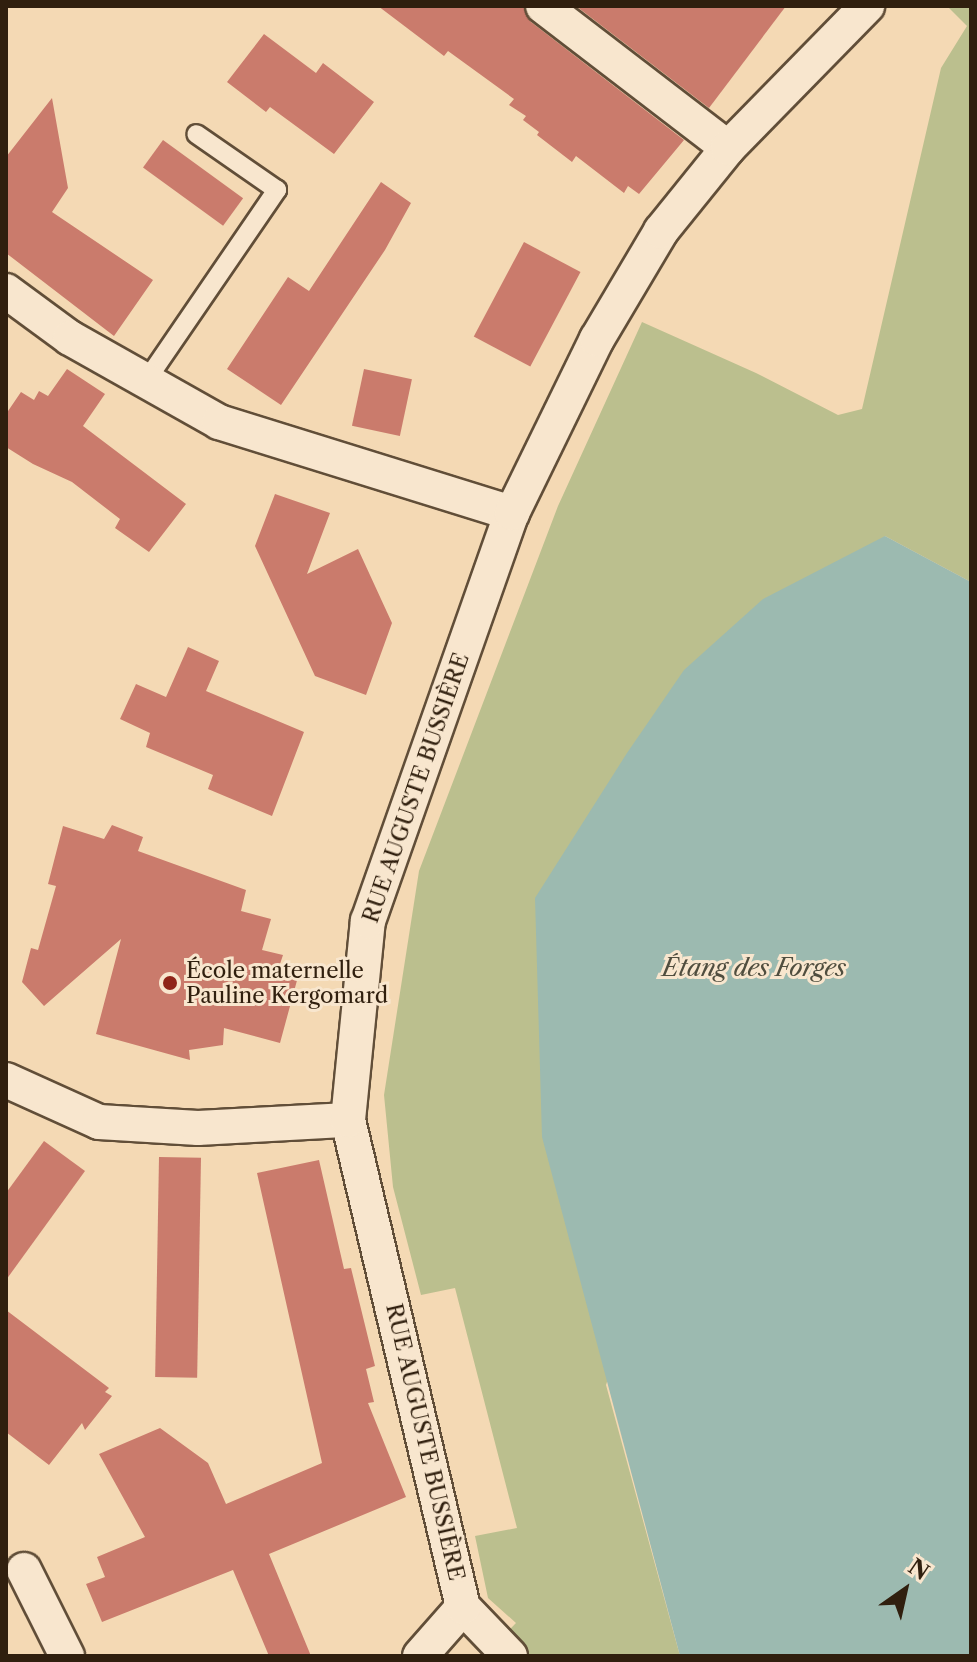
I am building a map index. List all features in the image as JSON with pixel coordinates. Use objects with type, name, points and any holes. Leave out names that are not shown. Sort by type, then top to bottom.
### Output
[{"type":"street","points":[[543,6],[728,148]]},
{"type":"street","name":"RUE AUGUSTE BUSSIÈRE","points":[[510,1656],[463,1607],[348,1120],[368,921],[512,513],[621,296],[661,231],[728,148],[867,6]]},
{"type":"street","points":[[6,291],[70,338],[219,422],[512,513]]},
{"type":"street","points":[[6,1080],[99,1122],[198,1128],[348,1120]]},
{"type":"street","points":[[24,1570],[67,1656]]},
{"type":"street","points":[[420,1656],[463,1607]]},
{"type":"lane","points":[[146,381],[277,190],[196,134]]},
{"type":"green space","points":[[947,6],[971,6],[971,582],[885,536],[606,1385],[680,1656],[484,1656],[516,1623],[488,1598],[475,1536],[517,1528],[455,1288],[421,1295],[393,1187],[384,1095],[419,871],[558,506],[642,322],[756,373],[838,415],[862,409],[941,68],[967,26]]},
{"type":"water","name":"Étang des Forges","points":[[885,536],[971,582],[971,1656],[680,1656],[542,1137],[535,898],[684,670],[763,599]]},
{"type":"building","points":[[378,6],[523,6],[531,22],[684,140],[639,194],[628,186],[624,193],[576,156],[572,162],[537,135],[539,132],[523,120],[526,116],[509,105],[514,99],[448,51],[444,56]]},
{"type":"building","points":[[576,6],[786,6],[709,108]]},
{"type":"building","points":[[264,34],[316,73],[323,63],[374,102],[334,154],[270,107],[266,112],[227,82]]},
{"type":"building","points":[[52,98],[68,188],[52,212],[153,280],[114,336],[6,253],[6,157]]},
{"type":"building","points":[[163,140],[243,198],[223,226],[143,168]]},
{"type":"building","points":[[381,182],[411,203],[385,250],[281,405],[227,369],[288,277],[309,291]]},
{"type":"building","points":[[524,242],[581,272],[530,367],[474,336]]},
{"type":"building","points":[[67,369],[105,394],[83,426],[186,504],[149,552],[115,528],[120,519],[72,482],[6,447],[6,414],[21,392],[34,400],[39,391],[48,396]]},
{"type":"building","points":[[364,369],[412,379],[400,436],[352,426]]},
{"type":"building","points":[[275,494],[330,513],[307,574],[358,549],[392,623],[366,695],[315,676],[255,546]]},
{"type":"building","points":[[188,647],[219,661],[206,691],[304,732],[272,816],[208,789],[213,775],[146,747],[150,733],[120,719],[136,684],[166,697]]},
{"type":"building","name":"École maternelle Pauline Kergomard","points":[[112,825],[143,837],[138,851],[246,890],[241,911],[271,919],[262,950],[283,955],[279,967],[299,973],[280,1043],[224,1028],[223,1045],[189,1050],[190,1060],[96,1034],[121,939],[44,1006],[22,982],[31,948],[38,950],[56,886],[48,884],[63,826],[104,839]]},
{"type":"building","points":[[44,1141],[85,1171],[6,1280],[6,1193]]},
{"type":"building","points":[[159,1157],[201,1158],[197,1378],[155,1377]]},
{"type":"building","points":[[319,1160],[344,1269],[351,1268],[375,1366],[366,1369],[374,1402],[368,1403],[406,1497],[269,1554],[311,1656],[269,1656],[233,1570],[102,1622],[86,1584],[105,1577],[97,1557],[145,1537],[99,1454],[160,1428],[208,1463],[226,1504],[322,1463],[257,1173]]},
{"type":"building","points":[[6,1310],[109,1388],[105,1392],[112,1396],[85,1430],[82,1423],[49,1465],[6,1432]]},
{"type":"place","name":"École maternelle Pauline Kergomard","points":[[170,983]]}]
